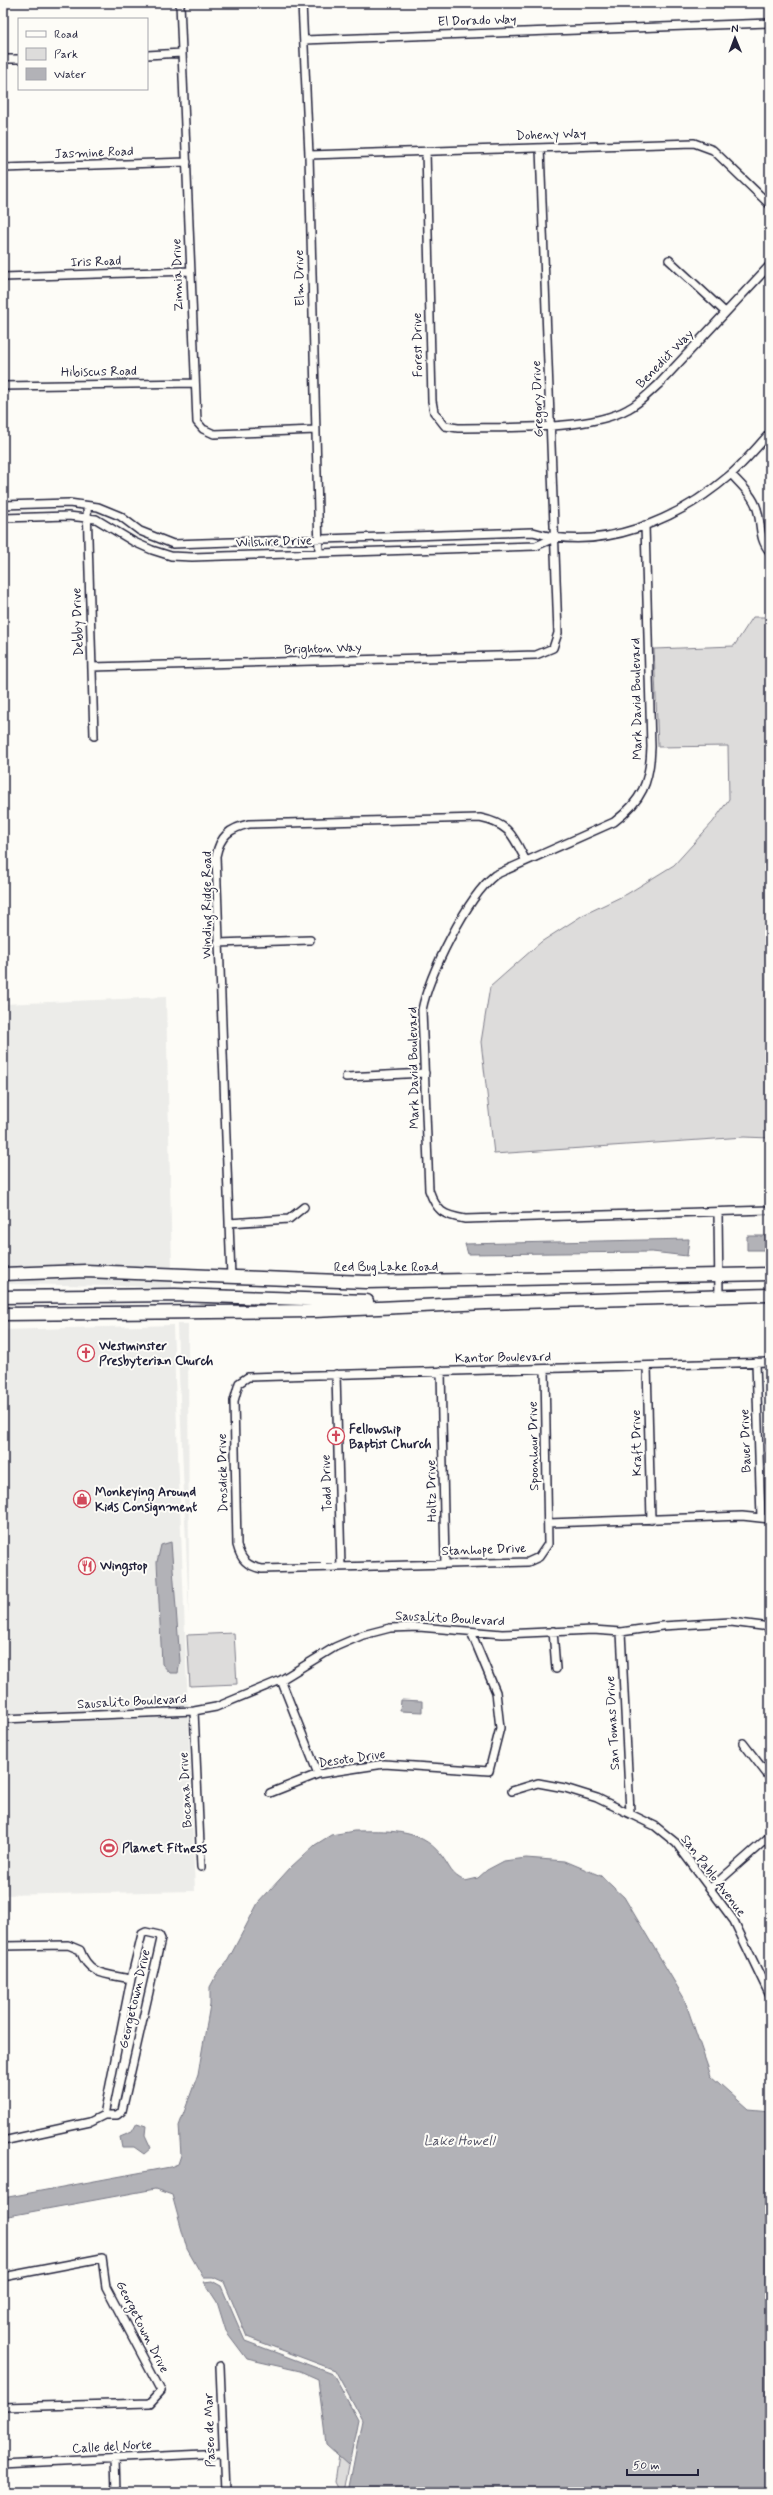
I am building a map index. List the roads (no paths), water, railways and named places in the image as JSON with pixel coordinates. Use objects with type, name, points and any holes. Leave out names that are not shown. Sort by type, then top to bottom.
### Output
[{"type":"main road","name":"Red Bug Lake Road","points":[[3,1274],[85,1271],[231,1278],[366,1282],[770,1274]]},
{"type":"main road","points":[[3,1297],[167,1295],[307,1300],[486,1303]]},
{"type":"main road","points":[[3,1314],[314,1311],[486,1303],[770,1295]]},
{"type":"street","name":"Zinnia Drive","points":[[180,3],[194,382],[198,422],[203,429],[214,434],[316,430]]},
{"type":"street","name":"Elm Drive","points":[[302,3],[309,155],[319,552]]},
{"type":"street","name":"El Dorado Way","points":[[304,40],[770,23]]},
{"type":"street","points":[[148,55],[182,54]]},
{"type":"street","points":[[3,59],[18,59]]},
{"type":"street","name":"Doheny Way","points":[[309,155],[694,143],[703,144],[713,150],[770,205]]},
{"type":"street","name":"Gregory Drive","points":[[540,148],[552,425],[554,538],[558,633],[553,648]]},
{"type":"street","name":"Forest Drive","points":[[426,151],[434,412],[445,426],[458,428],[552,425]]},
{"type":"street","name":"Jasmine Road","points":[[3,168],[186,162]]},
{"type":"street","points":[[669,260],[725,312]]},
{"type":"street","name":"Benedict Way","points":[[552,425],[609,417],[628,410],[659,384],[770,265]]},
{"type":"street","name":"Iris Road","points":[[3,276],[190,271]]},
{"type":"street","name":"Hibiscus Road","points":[[3,386],[194,382]]},
{"type":"street","name":"Wilshire Drive","points":[[3,505],[69,504],[98,507],[120,516],[140,531],[173,544],[533,532],[554,538],[592,538],[645,525],[693,503],[731,474],[770,433]]},
{"type":"street","points":[[731,474],[751,496],[757,508],[764,546],[770,552]]},
{"type":"street","name":"Debby Drive","points":[[87,506],[86,518],[94,736]]},
{"type":"street","name":"Wilshire Drive","points":[[3,518],[68,516],[96,519],[134,542],[171,556],[536,546],[554,538]]},
{"type":"street","name":"Mark David Boulevard","points":[[645,525],[651,747],[650,767],[645,785],[630,810],[614,822],[495,875],[482,885],[471,900],[434,973],[426,991],[422,1010],[429,1190],[439,1210],[449,1216],[465,1219],[770,1210]]},
{"type":"street","name":"Brighton Way","points":[[92,667],[536,655],[553,648]]},
{"type":"street","name":"Winding Ridge Road","points":[[231,1278],[216,856],[219,843],[226,833],[236,827],[249,824],[480,818],[504,826],[512,835],[526,861]]},
{"type":"street","points":[[218,943],[310,940]]},
{"type":"street","points":[[346,1077],[425,1074]]},
{"type":"street","points":[[230,1223],[289,1218],[304,1207]]},
{"type":"street","points":[[718,1212],[720,1296]]},
{"type":"street","name":"Bauer Drive","points":[[756,1362],[761,1518]]},
{"type":"street","name":"Kantor Boulevard","points":[[239,1383],[248,1376],[260,1375],[545,1369],[770,1362]]},
{"type":"street","name":"Kraft Drive","points":[[648,1366],[651,1520]]},
{"type":"street","name":"Spoonhour Drive","points":[[545,1369],[548,1523]]},
{"type":"street","name":"Holtz Drive","points":[[441,1371],[446,1564]]},
{"type":"street","name":"Todd Drive","points":[[336,1374],[342,1567]]},
{"type":"street","name":"Drosdick Drive","points":[[239,1383],[234,1401],[237,1545],[244,1562]]},
{"type":"street","points":[[548,1523],[742,1516],[770,1519]]},
{"type":"street","name":"Stanhope Drive","points":[[244,1562],[262,1569],[528,1562],[544,1552],[548,1544],[548,1523]]},
{"type":"street","name":"Sausalito Boulevard","points":[[3,1719],[194,1711],[216,1708],[281,1680],[335,1647],[363,1634],[390,1628],[418,1627],[502,1634],[593,1630],[621,1632],[662,1626],[731,1622],[770,1627]]},
{"type":"street","points":[[553,1631],[556,1669]]},
{"type":"street","name":"Desoto Drive","points":[[270,1793],[318,1774],[384,1764],[489,1771],[500,1728],[496,1692],[471,1632]]},
{"type":"street","name":"San Tomas Drive","points":[[621,1632],[630,1812]]},
{"type":"street","points":[[281,1680],[318,1774]]},
{"type":"street","name":"Bocana Drive","points":[[194,1711],[201,1867]]},
{"type":"street","points":[[743,1743],[770,1778]]},
{"type":"street","name":"San Pablo Avenue","points":[[512,1791],[538,1783],[558,1787],[597,1798],[630,1812],[655,1826],[676,1843],[711,1888],[734,1921],[770,1996]]},
{"type":"street","points":[[711,1888],[770,1836]]},
{"type":"street","name":"Georgetown Drive","points":[[3,2141],[90,2122],[104,2115],[117,2115],[122,2110],[161,1940],[159,1935],[146,1932],[142,1934],[131,1979],[104,2115]]},
{"type":"street","name":"Georgetown Drive","points":[[3,1946],[68,1945],[80,1950],[84,1963],[94,1971],[131,1979]]},
{"type":"street","name":"Georgetown Drive","points":[[3,2277],[102,2258],[106,2287],[161,2391],[150,2403],[3,2407]]},
{"type":"street","name":"Paseo de Mar","points":[[220,2366],[225,2492]]},
{"type":"street","name":"Calle del Norte","points":[[3,2464],[223,2454]]},
{"type":"street","points":[[115,2459],[116,2492]]},
{"type":"water","points":[[747,1236],[770,1236],[770,1250],[747,1250]]},
{"type":"water","points":[[689,1239],[687,1256],[652,1252],[468,1254],[465,1244]]},
{"type":"water","points":[[171,1542],[180,1661],[178,1673],[170,1673],[162,1664],[157,1562],[161,1545]]},
{"type":"water","points":[[401,1700],[422,1701],[422,1712],[400,1711]]},
{"type":"water","name":"Lake Howell","points":[[354,1831],[401,1832],[423,1839],[433,1846],[456,1876],[465,1881],[478,1878],[487,1870],[504,1861],[526,1858],[565,1861],[601,1876],[624,1897],[684,1998],[711,2076],[748,2109],[770,2111],[770,2492],[348,2492],[362,2420],[335,2370],[247,2337],[224,2282],[213,2277],[203,2277],[187,2249],[172,2195],[155,2189],[3,2217],[3,2198],[170,2167],[178,2164],[181,2155],[179,2126],[198,2074],[210,2005],[210,1987],[217,1974],[228,1960],[258,1903],[291,1867],[315,1845],[331,1835]]},
{"type":"water","points":[[137,2123],[146,2126],[145,2135],[151,2148],[144,2154],[134,2147],[122,2147],[120,2137],[132,2132]]},
{"type":"water","points":[[212,2281],[221,2286],[245,2341],[333,2374],[358,2420],[349,2465],[326,2444],[318,2379],[300,2371],[247,2359],[226,2331],[217,2302],[204,2282]]},
{"type":"place","name":"Westminster Presbyterian Church","points":[[86,1353]]},
{"type":"place","name":"Fellowship Baptist Church","points":[[336,1436]]},
{"type":"place","name":"Monkeying Around Kids Consignment","points":[[82,1499]]},
{"type":"place","name":"Wingstop","points":[[87,1566]]},
{"type":"place","name":"Planet Fitness","points":[[109,1848]]}]
